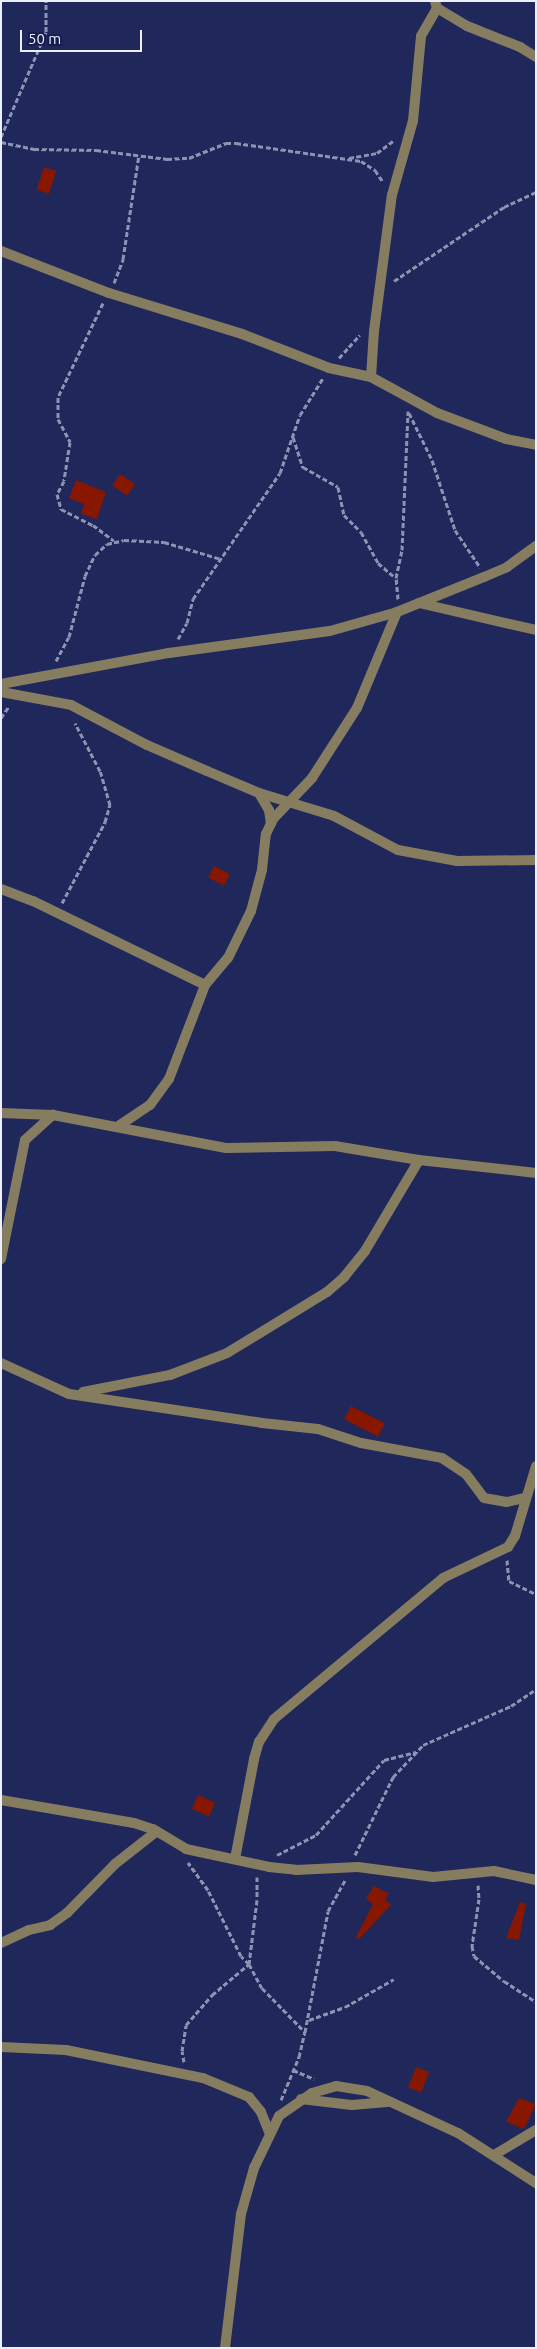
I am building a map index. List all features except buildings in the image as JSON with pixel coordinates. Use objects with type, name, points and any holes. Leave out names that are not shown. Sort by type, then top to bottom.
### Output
[{"type":"street","points":[[372,377],[375,318],[382,286],[392,195],[413,121],[420,36],[436,4],[467,26],[520,47],[536,57]]},
{"type":"street","points":[[1,251],[109,293],[242,334],[329,368],[372,377],[406,398],[470,427],[536,445]]},
{"type":"street","points":[[1,684],[169,653],[330,631],[397,612],[484,577],[507,567],[536,546]]},
{"type":"street","points":[[418,603],[536,630]]},
{"type":"street","points":[[120,1125],[150,1105],[169,1079],[205,985],[228,958],[251,911],[262,870],[266,834],[271,824],[289,801],[318,771],[357,708],[397,612]]},
{"type":"street","points":[[1,692],[64,703],[147,745],[259,793],[334,816],[360,832],[404,852],[457,861],[536,860]]},
{"type":"street","points":[[259,793],[269,810],[271,824]]},
{"type":"street","points":[[1,889],[57,913],[205,985]]},
{"type":"street","points":[[1,1113],[52,1115],[120,1125],[226,1148],[335,1146],[419,1160],[536,1173]]},
{"type":"street","points":[[1,1259],[25,1140],[52,1115]]},
{"type":"street","points":[[69,1394],[124,1386],[178,1372],[227,1353],[305,1307],[344,1277],[365,1251],[419,1160]]},
{"type":"street","points":[[1,1363],[69,1394],[262,1424],[318,1429],[361,1443],[442,1458],[466,1474],[484,1498],[507,1502],[525,1498]]},
{"type":"street","points":[[235,1859],[259,1742],[274,1719],[443,1578],[508,1547],[515,1536],[536,1466]]},
{"type":"street","points":[[1,1800],[96,1814],[158,1831],[176,1845],[203,1854],[296,1870],[350,1867],[433,1877],[494,1871],[536,1880]]},
{"type":"street","points":[[1,1943],[29,1930],[50,1925],[67,1913],[115,1864],[158,1831]]},
{"type":"street","points":[[1,2047],[66,2050],[188,2075],[234,2089],[249,2097],[260,2112],[269,2132]]},
{"type":"street","points":[[226,2348],[241,2214],[254,2168],[269,2132],[278,2118],[301,2099],[336,2086],[367,2091],[458,2133],[494,2154],[536,2183]]},
{"type":"street","points":[[301,2099],[352,2105],[391,2102]]},
{"type":"street","points":[[494,2154],[536,2130]]},
{"type":"path","points":[[1,137],[46,32],[46,1]]},
{"type":"path","points":[[346,159],[377,153],[396,138]]},
{"type":"path","points":[[1,142],[54,151],[96,150],[189,158],[226,143],[236,143],[361,161],[375,170],[392,195]]},
{"type":"path","points":[[139,155],[123,259],[109,293],[58,397],[58,418],[70,442],[64,481],[57,494],[61,509],[93,525],[114,541],[164,542],[221,560]]},
{"type":"path","points":[[382,286],[404,277],[441,248],[504,207],[536,192]]},
{"type":"path","points":[[169,653],[187,623],[193,599],[280,472],[300,415],[329,368],[375,318]]},
{"type":"path","points":[[397,612],[396,578],[402,550],[408,411],[406,398]]},
{"type":"path","points":[[408,411],[432,460],[455,530],[474,555],[484,577]]},
{"type":"path","points":[[293,434],[303,466],[338,487],[344,515],[361,532],[378,564],[396,578]]},
{"type":"path","points":[[52,668],[68,637],[85,576],[95,555],[114,541]]},
{"type":"path","points":[[57,913],[106,822],[110,805],[110,797],[88,744],[64,703]]},
{"type":"path","points":[[508,1547],[509,1581],[536,1594]]},
{"type":"path","points":[[278,2118],[285,2087],[299,2057],[306,2032],[328,1911],[393,1777],[423,1745],[456,1728],[511,1706],[536,1689]]},
{"type":"path","points":[[188,2075],[182,2051],[186,2025],[212,1994],[250,1964],[258,1893],[256,1864],[316,1835],[384,1760],[416,1752]]},
{"type":"path","points":[[176,1845],[208,1890],[241,1956],[250,1964],[262,1988],[306,2032]]},
{"type":"path","points":[[474,1872],[479,1899],[472,1946],[474,1956],[504,1981],[536,2002]]},
{"type":"path","points":[[308,2020],[345,2007],[394,1979]]}]
